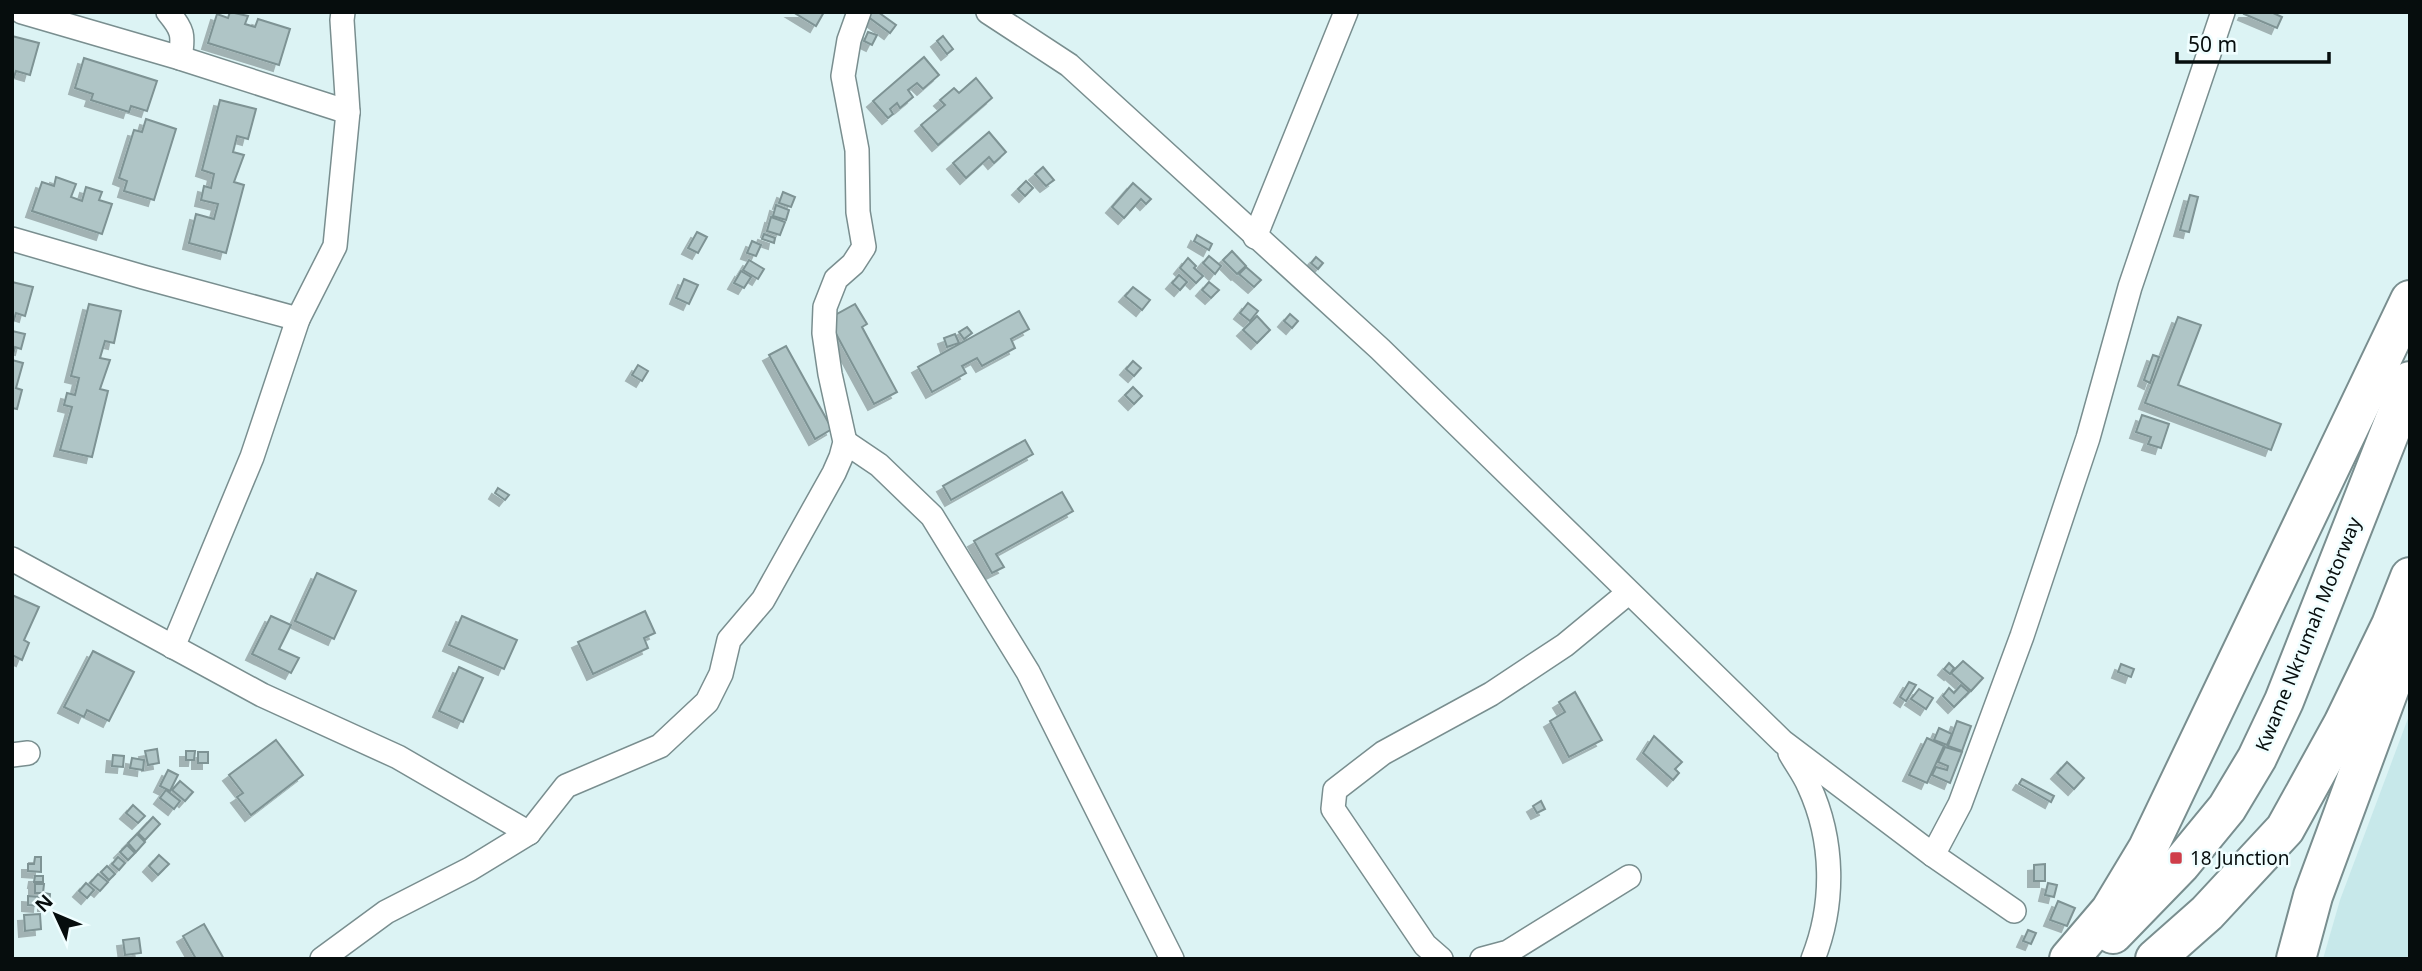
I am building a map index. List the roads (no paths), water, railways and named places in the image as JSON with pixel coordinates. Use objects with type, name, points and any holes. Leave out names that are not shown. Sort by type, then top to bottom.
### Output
[{"type":"highway","points":[[2069,959],[2110,911],[2148,848],[2410,300]]},
{"type":"highway","name":"Kwame Nkrumah Motorway","points":[[2088,959],[2181,863],[2227,808],[2257,758],[2284,701],[2410,381]]},
{"type":"highway","points":[[2155,959],[2207,913],[2285,829],[2349,712],[2391,625],[2410,576]]},
{"type":"highway","points":[[2296,959],[2313,896],[2410,634]]},
{"type":"street","points":[[22,12],[180,58],[348,112]]},
{"type":"street","points":[[168,12],[179,25],[184,37],[180,58]]},
{"type":"street","points":[[173,646],[252,457],[298,318],[335,246],[348,112],[342,20],[344,12]]},
{"type":"street","points":[[322,959],[386,912],[470,869],[529,833],[566,786],[660,746],[707,702],[721,674],[729,640],[763,600],[834,474],[845,442],[824,332],[825,307],[835,279],[853,264],[864,247],[858,212],[857,150],[843,76],[849,40],[859,12]]},
{"type":"street","points":[[1255,237],[1346,12]]},
{"type":"street","points":[[1933,855],[1960,804],[2022,636],[2088,438],[2130,287],[2223,12]]},
{"type":"street","points":[[996,15],[1069,65],[1380,349],[1783,742],[1933,855],[2014,911]]},
{"type":"street","points":[[12,239],[143,278],[298,318]]},
{"type":"street","points":[[845,442],[879,466],[932,516],[1028,672],[1172,959]]},
{"type":"street","points":[[12,559],[262,695],[398,757],[529,833]]},
{"type":"street","points":[[1441,959],[1424,945],[1333,809],[1335,789],[1383,753],[1491,694],[1565,645],[1628,593]]},
{"type":"street","points":[[1783,742],[1809,786],[1825,834],[1829,886],[1822,936],[1813,959]]},
{"type":"street","points":[[1482,959],[1508,952],[1629,877]]},
{"type":"place","name":"18 Junction","points":[[2176,858]]}]
